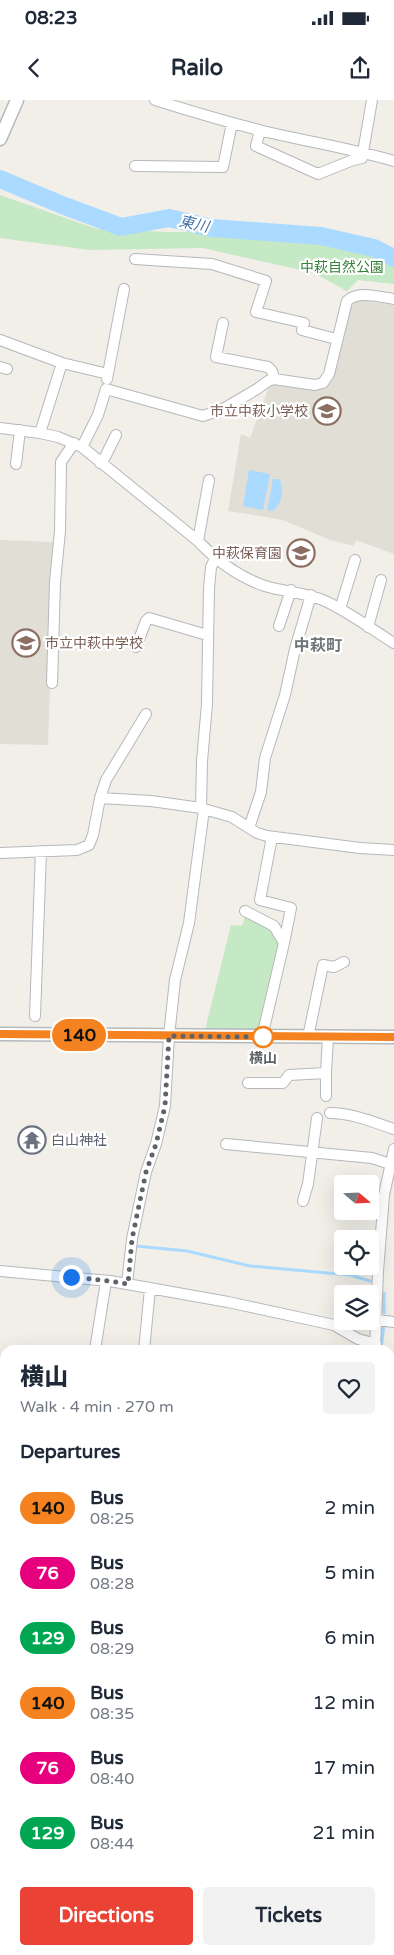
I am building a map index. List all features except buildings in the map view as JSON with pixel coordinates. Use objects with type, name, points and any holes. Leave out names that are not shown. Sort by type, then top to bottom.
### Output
[{"type":"street","points":[[0,139],[17,100]]},
{"type":"street","points":[[155,100],[232,123],[394,161]]},
{"type":"street","points":[[260,130],[256,146],[318,174],[362,158],[372,100]]},
{"type":"street","points":[[135,166],[223,167],[232,123]]},
{"type":"street","points":[[135,259],[212,264],[266,281],[256,312],[304,323],[302,330],[336,338]]},
{"type":"street","points":[[52,682],[55,582],[60,531],[61,462],[78,445],[98,415],[106,389],[124,289]]},
{"type":"street","points":[[106,389],[203,416],[223,409],[274,379],[315,385],[323,383],[329,374],[344,307],[350,298],[361,295],[394,299]]},
{"type":"street","points":[[224,323],[216,357],[268,367],[272,371],[274,379]]},
{"type":"street","points":[[0,340],[62,363],[108,374]]},
{"type":"street","points":[[40,433],[62,363]]},
{"type":"street","points":[[0,428],[40,433],[78,445],[198,541],[215,559],[265,586],[311,595],[340,609],[394,643]]},
{"type":"street","points":[[16,464],[20,430]]},
{"type":"street","points":[[100,463],[116,434]]},
{"type":"street","points":[[198,541],[209,480]]},
{"type":"street","points":[[128,1284],[132,1239],[146,1172],[156,1144],[165,1106],[169,1036],[175,980],[189,923],[202,808],[202,761],[207,704],[209,588],[211,567],[215,559]]},
{"type":"street","points":[[340,609],[355,560]]},
{"type":"street","points":[[368,627],[381,580]]},
{"type":"street","points":[[279,626],[290,590]]},
{"type":"street","points":[[249,828],[261,792],[266,758],[285,695],[295,649],[311,595]]},
{"type":"street","points":[[136,647],[146,621],[149,618],[207,635]]},
{"type":"street","points":[[0,853],[78,850],[89,845],[106,780],[146,714]]},
{"type":"street","points":[[100,798],[151,801],[202,808],[232,817],[257,833],[272,837],[360,848],[394,850]]},
{"type":"street","points":[[262,1036],[291,908],[260,900],[272,837]]},
{"type":"street","points":[[36,1016],[41,851]]},
{"type":"street","points":[[245,911],[274,926],[284,943]]},
{"type":"street","points":[[308,1037],[323,965],[334,967],[344,962]]},
{"type":"street","points":[[0,1034],[394,1037]]},
{"type":"street","points":[[326,1096],[328,1037]]},
{"type":"street","points":[[248,1083],[283,1083],[289,1075],[326,1073]]},
{"type":"street","points":[[330,1113],[354,1116],[394,1128]]},
{"type":"street","points":[[303,1201],[308,1184],[317,1118]]},
{"type":"street","points":[[226,1144],[372,1158],[390,1164]]},
{"type":"street","points":[[378,1285],[384,1195],[394,1149]]},
{"type":"street","points":[[0,1271],[106,1280],[228,1302],[334,1326],[372,1345]]},
{"type":"street","points":[[96,1345],[106,1280]]},
{"type":"street","points":[[144,1345],[150,1289]]},
{"type":"street","points":[[379,1320],[394,1322]]},
{"type":"street","points":[[376,1345],[377,1330]]},
{"type":"shaded area","name":"市立中萩小学校","points":[[359,300],[394,305],[394,554],[356,540],[354,546],[330,540],[283,520],[228,511],[241,434],[250,438],[270,384],[320,388],[349,306]]},
{"type":"shaded area","name":"市立中萩中学校","points":[[0,540],[55,542],[48,745],[0,744]]},
{"type":"green space","name":"中萩自然公園","points":[[0,195],[97,229],[237,232],[321,243],[371,254],[394,266],[394,284],[358,280],[347,291],[314,273],[203,248],[90,250],[0,238]]},
{"type":"green space","points":[[245,916],[272,929],[280,942],[258,1032],[205,1030],[231,925],[242,926]]},
{"type":"water","points":[[249,470],[270,474],[263,510],[243,506]]},
{"type":"water","points":[[273,479],[280,479],[282,493],[279,504],[273,511],[267,510]]},
{"type":"waterway","name":"東川","points":[[0,179],[121,227],[169,218],[212,228],[321,236],[374,248],[394,258]]},
{"type":"waterway","points":[[136,1246],[187,1251],[250,1266],[350,1275],[370,1281]]},
{"type":"waterway","points":[[384,1293],[384,1313]]},
{"type":"waterway","points":[[382,1345],[384,1323]]},
{"type":"bus line","name":"140","points":[[0,1034],[394,1037]]},
{"type":"place","name":"市立中萩小学校","points":[[327,411]]},
{"type":"place","name":"中萩保育園","points":[[301,553]]},
{"type":"place","name":"市立中萩中学校","points":[[26,643]]},
{"type":"place","name":"横山","points":[[263,1037]]},
{"type":"place","name":"白山神社","points":[[32,1140]]},
{"type":"district","name":"中萩町","points":[[318,646]]},
{"type":"route","points":[[71,1277],[128,1284],[132,1239],[146,1172],[156,1144],[165,1106],[169,1036],[263,1037]]}]
